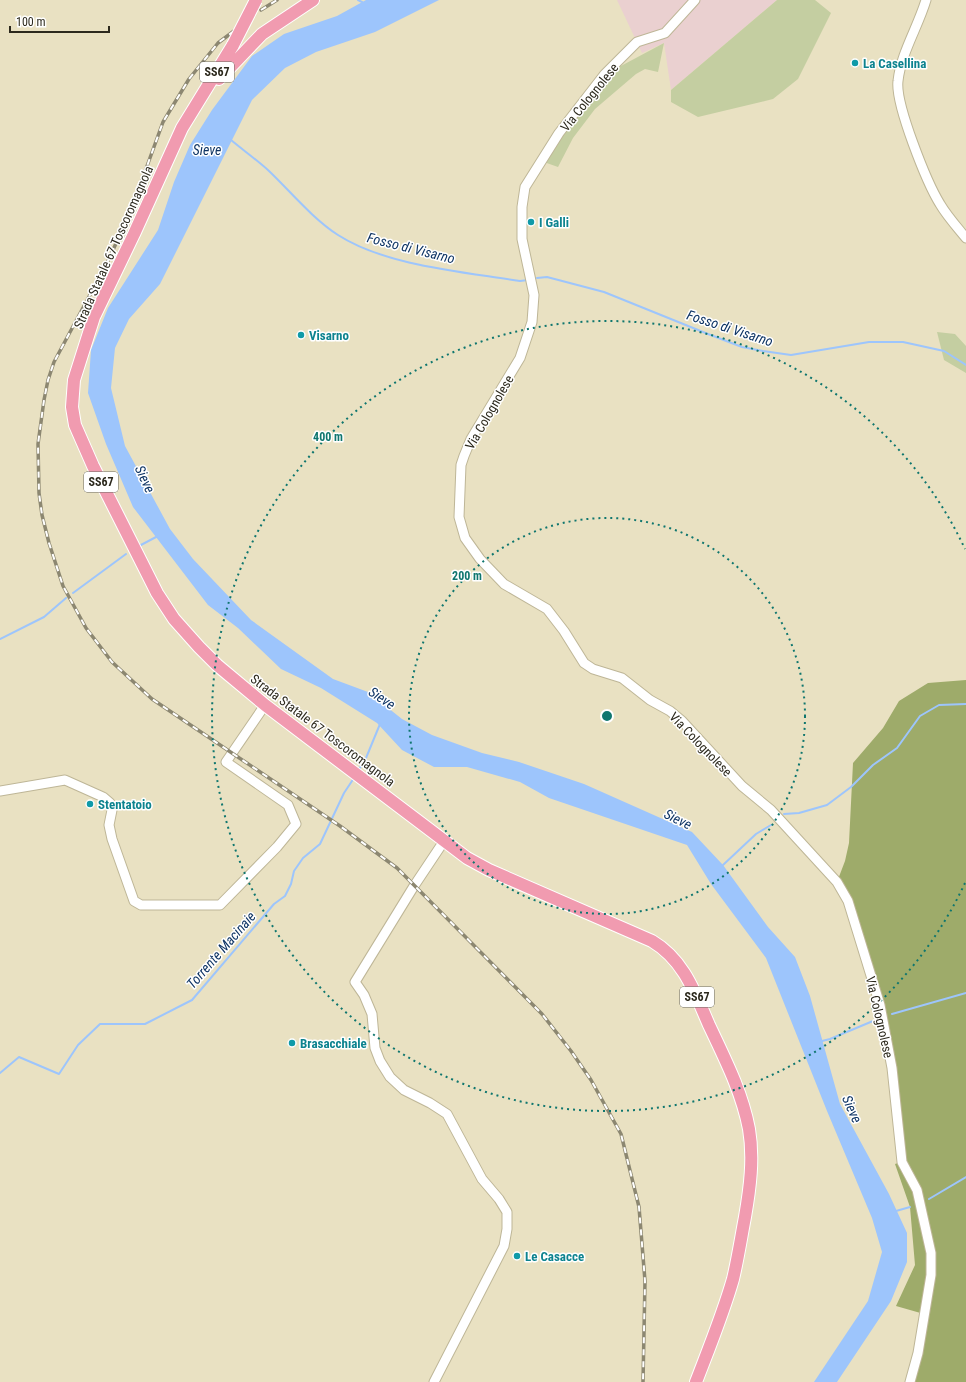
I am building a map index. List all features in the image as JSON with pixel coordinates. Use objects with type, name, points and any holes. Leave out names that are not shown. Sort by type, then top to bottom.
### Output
[{"type":"main road","name":"Strada Statale 67 Toscoromagnola","points":[[256,0],[233,45],[182,128],[134,234],[94,316],[74,380],[72,407],[75,425],[82,444],[138,557],[174,619],[216,665],[265,705],[444,841],[489,870],[652,941],[666,950],[687,976],[735,1079],[749,1131],[751,1159],[750,1188],[740,1251],[724,1307],[696,1382]]},
{"type":"main road","points":[[182,128],[218,80],[262,34],[313,0]]},
{"type":"street","name":"Via Colognolese","points":[[695,0],[665,33],[637,42],[604,75],[559,133],[525,187],[522,207],[522,239],[534,295],[532,322],[520,358],[471,439],[460,465],[459,517],[465,538],[480,559],[504,584],[547,609],[560,625],[584,663],[593,669],[622,678],[650,700],[670,711],[682,721],[742,786],[776,816],[836,882],[848,901],[880,1005],[892,1068],[902,1162],[917,1190],[930,1253],[931,1275],[918,1353],[910,1382]]},
{"type":"street","points":[[926,0],[904,58],[898,80],[898,97],[931,187],[948,216],[966,238]]},
{"type":"street","points":[[0,791],[65,780],[103,798],[110,803],[112,810],[109,825],[112,839],[134,901],[141,905],[220,905],[296,824],[288,805],[226,762],[265,705]]},
{"type":"street","points":[[434,1382],[504,1246],[507,1229],[507,1212],[499,1199],[482,1179],[447,1114],[430,1102],[404,1090],[386,1071],[374,1048],[372,1014],[364,995],[355,982],[414,886],[444,841]]},
{"type":"shaded area","points":[[617,0],[777,0],[671,90],[664,43],[642,53]]},
{"type":"green space","points":[[777,0],[815,0],[831,13],[798,79],[773,99],[698,117],[671,102],[671,90]]},
{"type":"green space","points":[[664,43],[658,72],[645,69],[636,74],[595,109],[573,138],[558,167],[541,161],[604,75]]},
{"type":"green space","points":[[937,332],[955,334],[966,346],[966,373],[944,360]]},
{"type":"green space","points":[[966,680],[966,1382],[910,1382],[924,1314],[896,1306],[915,1265],[910,1207],[895,1164],[901,1162],[880,1005],[837,882],[845,861],[849,843],[853,763],[883,728],[899,701],[928,683]]},
{"type":"water","name":"Sieve","points":[[366,0],[439,0],[375,32],[316,52],[285,68],[252,100],[160,284],[129,319],[115,348],[111,388],[125,446],[170,529],[193,559],[251,620],[333,679],[368,692],[402,719],[432,735],[482,753],[519,762],[584,784],[692,832],[723,865],[768,927],[795,957],[810,996],[840,1104],[889,1194],[907,1233],[907,1262],[891,1301],[837,1382],[814,1382],[868,1301],[882,1252],[872,1218],[827,1111],[766,958],[711,884],[687,845],[549,798],[520,782],[467,767],[434,767],[402,750],[377,723],[321,688],[281,669],[238,628],[208,605],[133,507],[106,444],[88,393],[91,350],[108,308],[158,230],[174,182],[190,145],[212,110],[252,56],[284,34],[337,16]]},
{"type":"waterway","points":[[358,0],[362,2]]},
{"type":"waterway","name":"Fosso di Visarno","points":[[231,140],[269,171],[319,221],[338,235],[357,246],[402,261],[451,271],[520,281],[528,280]]},
{"type":"waterway","name":"Fosso di Visarno","points":[[537,278],[547,277],[604,292],[742,347],[791,355],[869,342],[903,342],[944,351],[966,365]]},
{"type":"waterway","points":[[139,546],[158,536]]},
{"type":"waterway","points":[[73,593],[126,554]]},
{"type":"waterway","points":[[0,639],[44,617],[66,598]]},
{"type":"waterway","points":[[784,814],[799,813],[827,805],[851,787],[873,765],[897,748],[920,716],[939,705],[966,704]]},
{"type":"waterway","name":"Torrente Macinaie","points":[[358,771],[366,758],[380,724]]},
{"type":"waterway","name":"Torrente Macinaie","points":[[0,1073],[19,1057],[59,1074],[78,1045],[100,1024],[145,1024],[192,1000],[274,904],[285,896],[291,884],[294,871],[303,858],[320,844],[344,793],[354,778]]},
{"type":"waterway","points":[[723,865],[756,834],[771,825]]},
{"type":"waterway","points":[[892,1014],[966,993]]},
{"type":"waterway","points":[[822,1041],[873,1021]]},
{"type":"waterway","points":[[929,1199],[966,1177]]},
{"type":"waterway","points":[[896,1211],[910,1207]]},
{"type":"railway","points":[[261,10],[277,0]]},
{"type":"railway","points":[[234,31],[218,43],[189,79],[163,122],[130,213],[107,263],[54,362],[48,380],[44,400],[38,444],[39,493],[42,515],[49,543],[63,586],[86,628],[112,662],[152,699],[340,826],[397,868],[542,1014],[571,1051],[591,1080],[621,1134],[639,1207],[645,1281],[643,1382]]},
{"type":"place","name":"La Casellina","points":[[855,63]]},
{"type":"place","name":"I Galli","points":[[531,222]]},
{"type":"place","name":"Visarno","points":[[301,335]]},
{"type":"place","name":"Stentatoio","points":[[90,804]]},
{"type":"place","name":"Brasacchiale","points":[[292,1043]]},
{"type":"place","name":"Le Casacce","points":[[517,1256]]}]
